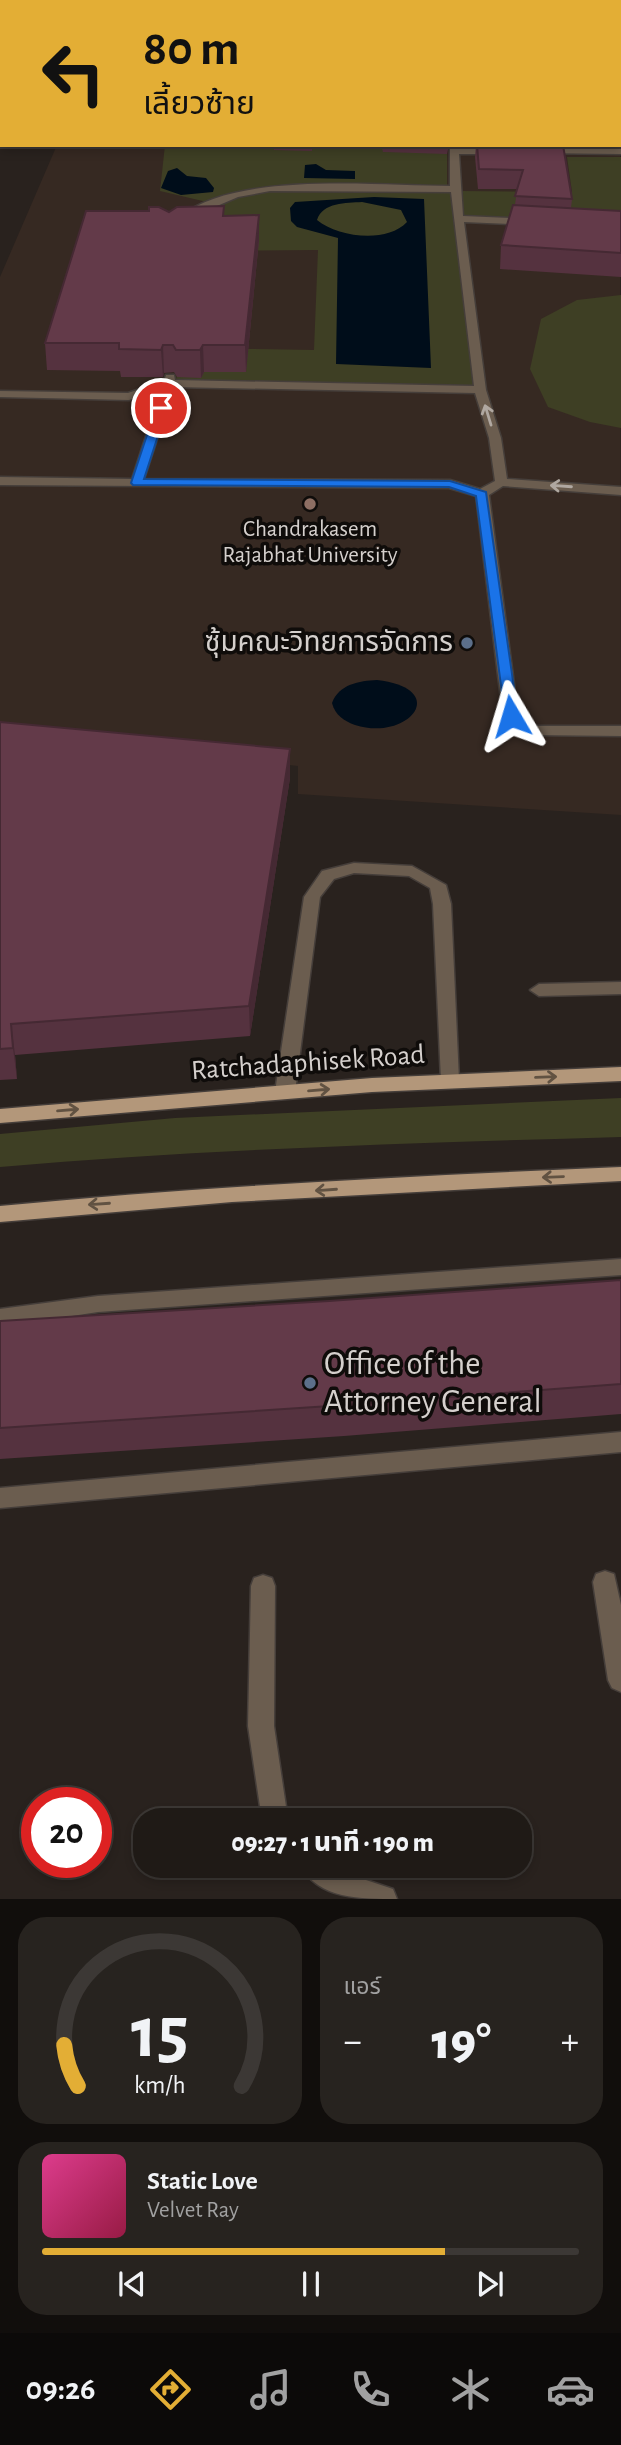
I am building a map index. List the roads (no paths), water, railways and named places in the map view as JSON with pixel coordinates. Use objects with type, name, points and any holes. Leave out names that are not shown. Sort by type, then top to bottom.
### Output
[{"type":"main road","name":"Ratchadaphisek Road","points":[[0,1116],[450,1080],[621,1074]]},
{"type":"main road","points":[[0,1214],[75,1206],[460,1181],[621,1174]]},
{"type":"street","points":[[500,482],[495,438],[480,390],[455,189],[454,148],[509,151]]},
{"type":"street","points":[[523,151],[621,151]]},
{"type":"street","points":[[174,225],[179,219],[235,195],[270,188],[455,189]]},
{"type":"street","points":[[459,219],[540,222]]},
{"type":"street","points":[[0,394],[129,397],[170,380],[480,390]]},
{"type":"street","points":[[137,483],[170,380]]},
{"type":"street","points":[[0,481],[450,484],[482,494]]},
{"type":"street","points":[[482,494],[500,482],[621,491]]},
{"type":"street","points":[[482,494],[511,716],[533,730],[621,731]]},
{"type":"street","points":[[285,1092],[312,897],[328,875],[354,869],[412,871],[438,885],[442,904],[450,1080]]},
{"type":"street","points":[[539,990],[621,988]]},
{"type":"street","points":[[0,1318],[97,1304],[621,1267]]},
{"type":"street","points":[[0,1498],[621,1442]]},
{"type":"street","points":[[605,1582],[621,1680]]},
{"type":"street","points":[[263,1586],[261,1726],[273,1808]]},
{"type":"street","points":[[327,1878],[331,1882],[383,1899]]},
{"type":"water","points":[[316,164],[326,170],[355,171],[355,179],[304,178],[305,165]]},
{"type":"water","points":[[177,168],[187,176],[206,178],[214,188],[213,192],[181,195],[161,188],[168,171]]},
{"type":"water","points":[[374,197],[424,199],[431,368],[336,364],[338,238],[297,227],[291,221],[290,208],[295,202]],"holes":[[[362,202],[401,210],[407,222],[398,229],[375,236],[337,231],[317,220],[324,210],[342,203]]]},
{"type":"water","points":[[377,680],[400,685],[413,693],[417,703],[414,712],[405,721],[374,728],[355,725],[338,714],[332,703],[339,692],[357,683]]},
{"type":"place","name":"Chandrakasem Rajabhat University","points":[[310,504]]},
{"type":"place","name":"ซุ้มคณะวิทยการจัดการ","points":[[467,643]]},
{"type":"place","name":"Office of the Attorney General","points":[[310,1383]]}]
